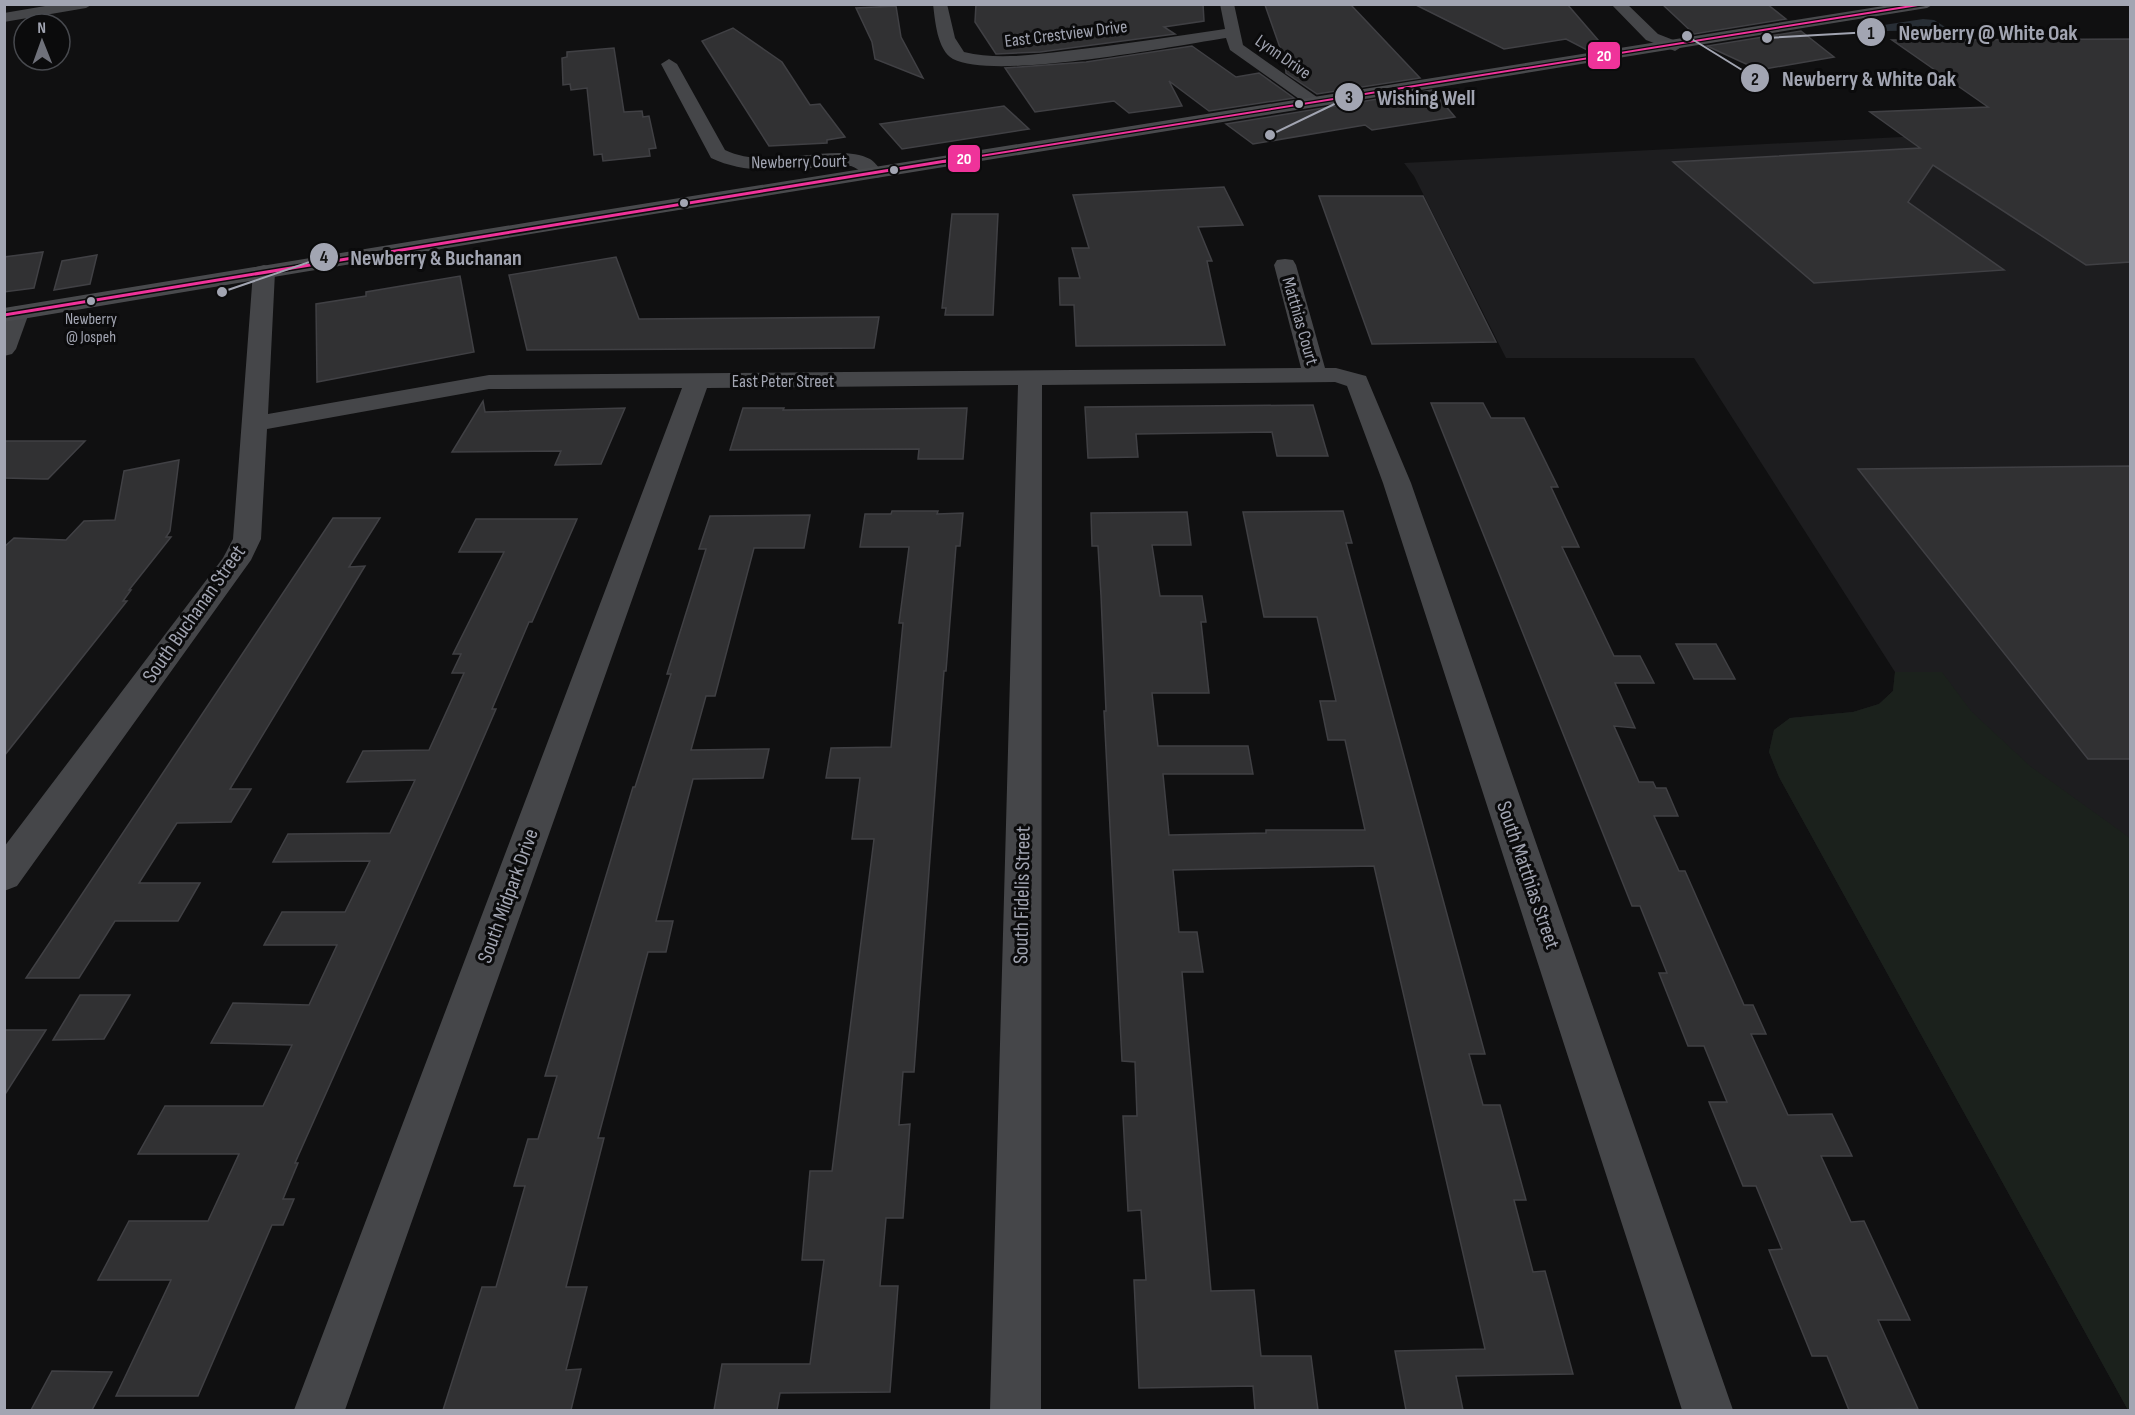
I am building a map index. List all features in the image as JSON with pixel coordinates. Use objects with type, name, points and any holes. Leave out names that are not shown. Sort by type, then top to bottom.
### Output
[{"type":"main road","points":[[11,314],[1927,4]]},
{"type":"street","name":"East Crestview Drive","points":[[940,4],[952,50],[961,57],[982,61],[1026,61],[1234,32]]},
{"type":"street","name":"Lynn Drive","points":[[1227,4],[1236,47],[1315,102]]},
{"type":"street","points":[[1618,4],[1652,37],[1675,46]]},
{"type":"street","points":[[4,18],[85,5]]},
{"type":"street","name":"Newberry Court","points":[[669,64],[718,154],[726,160],[761,163],[853,160],[865,164],[873,173]]},
{"type":"street","name":"Matthias Court","points":[[1284,266],[1315,376]]},
{"type":"street","name":"South Buchanan Street","points":[[4,876],[236,560],[247,539],[264,272]]},
{"type":"street","points":[[4,349],[11,314]]},
{"type":"street","name":"South Matthias Street","points":[[1315,376],[1336,375],[1357,381],[1397,483],[1708,1410]]},
{"type":"street","name":"East Peter Street","points":[[254,424],[489,382],[1315,376]]},
{"type":"street","name":"South Fidelis Street","points":[[1016,1410],[1030,379]]},
{"type":"street","name":"South Midpark Drive","points":[[319,1410],[697,381]]},
{"type":"shaded area","points":[[1923,19],[1934,20],[1950,30],[1887,31],[1877,26]]},
{"type":"shaded area","points":[[2130,125],[2130,1410],[2128,1410],[1779,777],[1769,752],[1774,730],[1790,718],[1853,712],[1879,704],[1893,691],[1895,672],[1694,358],[1506,358],[1414,176],[1404,163]]},
{"type":"shaded area","points":[[1895,672],[1942,672],[1971,711],[2030,766],[2130,838],[2130,1410],[1779,777],[1769,752],[1774,730],[1790,718],[1853,712],[1879,704],[1893,691]]},
{"type":"building","points":[[976,4],[1203,4],[1204,21],[1164,27],[1175,34],[1040,52],[996,54],[975,22]]},
{"type":"building","points":[[1414,4],[1567,4],[1605,48],[1589,51],[1566,39],[1504,49]]},
{"type":"building","points":[[1662,4],[1767,4],[1786,19],[1694,34]]},
{"type":"building","points":[[1265,5],[1351,5],[1420,78],[1317,94],[1286,73],[1285,62]]},
{"type":"building","points":[[896,6],[901,37],[923,78],[875,59],[872,42],[856,8]]},
{"type":"building","points":[[733,28],[782,62],[810,105],[820,104],[845,137],[827,140],[827,143],[769,146],[702,41]]},
{"type":"building","points":[[1801,31],[1834,57],[1759,70],[1707,46]]},
{"type":"building","points":[[2130,39],[2130,262],[2086,265],[1933,165],[1908,202],[2004,270],[1814,283],[1673,162],[1920,148],[1870,112],[1988,107],[1892,40]]},
{"type":"building","points":[[1192,46],[1236,77],[1259,73],[1294,98],[1209,111],[1169,81],[1182,106],[1129,113],[1114,101],[1035,112],[1005,68],[1086,62]]},
{"type":"building","points":[[614,48],[624,112],[642,111],[643,117],[649,116],[656,148],[649,149],[650,156],[603,161],[602,154],[594,155],[587,88],[571,90],[570,84],[563,85],[562,58],[567,57],[567,52]]},
{"type":"building","points":[[1432,90],[1455,117],[1372,130],[1365,125],[1253,144],[1226,124]]},
{"type":"building","points":[[1004,106],[1029,129],[902,149],[880,124]]},
{"type":"building","points":[[1224,187],[1243,225],[1198,227],[1212,261],[1207,261],[1225,345],[1076,346],[1074,305],[1060,305],[1059,278],[1080,278],[1072,248],[1089,248],[1073,195]]},
{"type":"building","points":[[1319,196],[1423,196],[1496,342],[1372,344]]},
{"type":"building","points":[[952,214],[998,214],[993,315],[945,315],[946,308],[942,308]]},
{"type":"building","points":[[43,252],[34,288],[4,292],[4,257]]},
{"type":"building","points":[[97,255],[90,284],[54,290],[62,261]]},
{"type":"building","points":[[616,257],[639,319],[879,317],[874,348],[527,350],[509,275]]},
{"type":"building","points":[[460,276],[474,352],[317,382],[316,304],[366,296],[366,292]]},
{"type":"building","points":[[483,401],[485,412],[625,408],[601,464],[555,465],[561,451],[452,452]]},
{"type":"building","points":[[1431,403],[1483,403],[1491,418],[1524,418],[1558,487],[1551,487],[1579,547],[1562,547],[1614,656],[1640,656],[1654,683],[1615,683],[1635,728],[1614,726],[1639,782],[1653,782],[1656,788],[1666,788],[1678,816],[1654,816],[1679,871],[1685,871],[1744,1005],[1753,1005],[1766,1034],[1751,1034],[1788,1115],[1832,1114],[1852,1156],[1821,1156],[1851,1222],[1864,1221],[1910,1320],[1878,1320],[1918,1409],[1849,1410],[1827,1356],[1812,1356],[1769,1250],[1782,1249],[1756,1186],[1743,1186],[1709,1102],[1727,1102],[1704,1046],[1688,1046],[1659,973],[1667,973],[1640,906],[1632,906]]},
{"type":"building","points":[[1313,405],[1328,456],[1277,456],[1272,432],[1136,434],[1138,457],[1088,458],[1085,407]]},
{"type":"building","points":[[743,408],[784,408],[783,410],[967,408],[963,459],[918,459],[919,449],[730,450]]},
{"type":"building","points":[[4,441],[85,441],[48,479],[43,479],[4,478]]},
{"type":"building","points":[[179,460],[170,531],[166,537],[171,537],[129,590],[131,590],[123,601],[127,601],[4,756],[4,547],[14,538],[66,540],[84,521],[115,520],[124,471]]},
{"type":"building","points":[[2130,466],[2130,759],[2088,759],[1858,469]]},
{"type":"building","points":[[892,511],[963,513],[960,546],[956,546],[946,671],[944,671],[914,1072],[903,1072],[899,1125],[910,1124],[903,1218],[886,1218],[880,1286],[898,1286],[890,1392],[780,1393],[777,1410],[714,1410],[722,1364],[810,1364],[824,1260],[802,1260],[810,1171],[832,1171],[874,839],[852,839],[860,778],[826,778],[831,748],[891,747],[903,623],[899,623],[909,547],[860,547],[865,514],[891,514]]},
{"type":"building","points":[[1343,511],[1352,543],[1346,543],[1485,1054],[1469,1054],[1483,1105],[1500,1105],[1526,1200],[1514,1200],[1533,1272],[1545,1271],[1573,1374],[1456,1376],[1463,1410],[1406,1410],[1395,1351],[1485,1349],[1374,866],[1173,870],[1179,932],[1197,932],[1203,972],[1182,972],[1211,1291],[1254,1290],[1261,1356],[1311,1356],[1318,1410],[1255,1410],[1253,1386],[1139,1388],[1134,1280],[1146,1280],[1141,1210],[1128,1211],[1123,1116],[1137,1116],[1135,1062],[1122,1061],[1104,711],[1106,711],[1101,596],[1098,546],[1092,546],[1091,513],[1187,512],[1191,545],[1152,545],[1160,596],[1202,596],[1206,622],[1201,622],[1209,693],[1152,693],[1158,746],[1248,746],[1253,774],[1163,774],[1169,835],[1266,833],[1266,830],[1365,830],[1345,740],[1328,740],[1320,701],[1336,701],[1317,617],[1264,617],[1243,512]]},
{"type":"building","points":[[810,515],[804,548],[754,548],[715,696],[706,696],[691,750],[769,749],[763,778],[693,779],[656,921],[673,921],[666,952],[648,952],[598,1138],[604,1138],[566,1287],[587,1287],[566,1370],[581,1369],[571,1410],[443,1410],[482,1287],[496,1287],[525,1186],[514,1186],[528,1139],[538,1139],[557,1076],[545,1076],[633,787],[635,787],[671,674],[667,674],[706,549],[699,549],[710,516]]},
{"type":"building","points":[[333,518],[380,518],[349,567],[365,566],[230,789],[251,789],[231,822],[177,823],[139,883],[200,883],[178,921],[115,921],[79,978],[26,978]]},
{"type":"building","points":[[476,519],[577,519],[532,622],[529,622],[492,709],[496,709],[461,790],[295,1163],[298,1163],[283,1199],[294,1199],[283,1225],[272,1225],[198,1396],[116,1396],[171,1280],[98,1280],[129,1221],[208,1221],[239,1154],[138,1154],[165,1106],[263,1106],[292,1045],[211,1043],[233,1003],[309,1005],[337,945],[264,945],[282,912],[345,912],[370,861],[273,862],[288,834],[390,833],[415,780],[347,782],[363,751],[429,750],[464,673],[452,673],[461,654],[453,654],[504,552],[459,552]]},
{"type":"building","points":[[1676,644],[1716,644],[1735,679],[1694,679]]},
{"type":"building","points":[[80,995],[130,995],[104,1039],[53,1040]]},
{"type":"building","points":[[4,1030],[46,1030],[4,1096]]},
{"type":"building","points":[[52,1371],[112,1372],[92,1410],[31,1410]]},
{"type":"transit line","name":"20","points":[[4,315],[1924,4]]},
{"type":"place","name":"Newberry & White Oak","points":[[1687,36]]},
{"type":"place","name":"Newberry @ White Oak","points":[[1767,38]]},
{"type":"place","name":"Wishing Well","points":[[1270,135]]},
{"type":"place","name":"Newberry & Buchanan","points":[[222,292]]},
{"type":"place","name":"Newberry @ Jospeh","points":[[91,301]]}]
